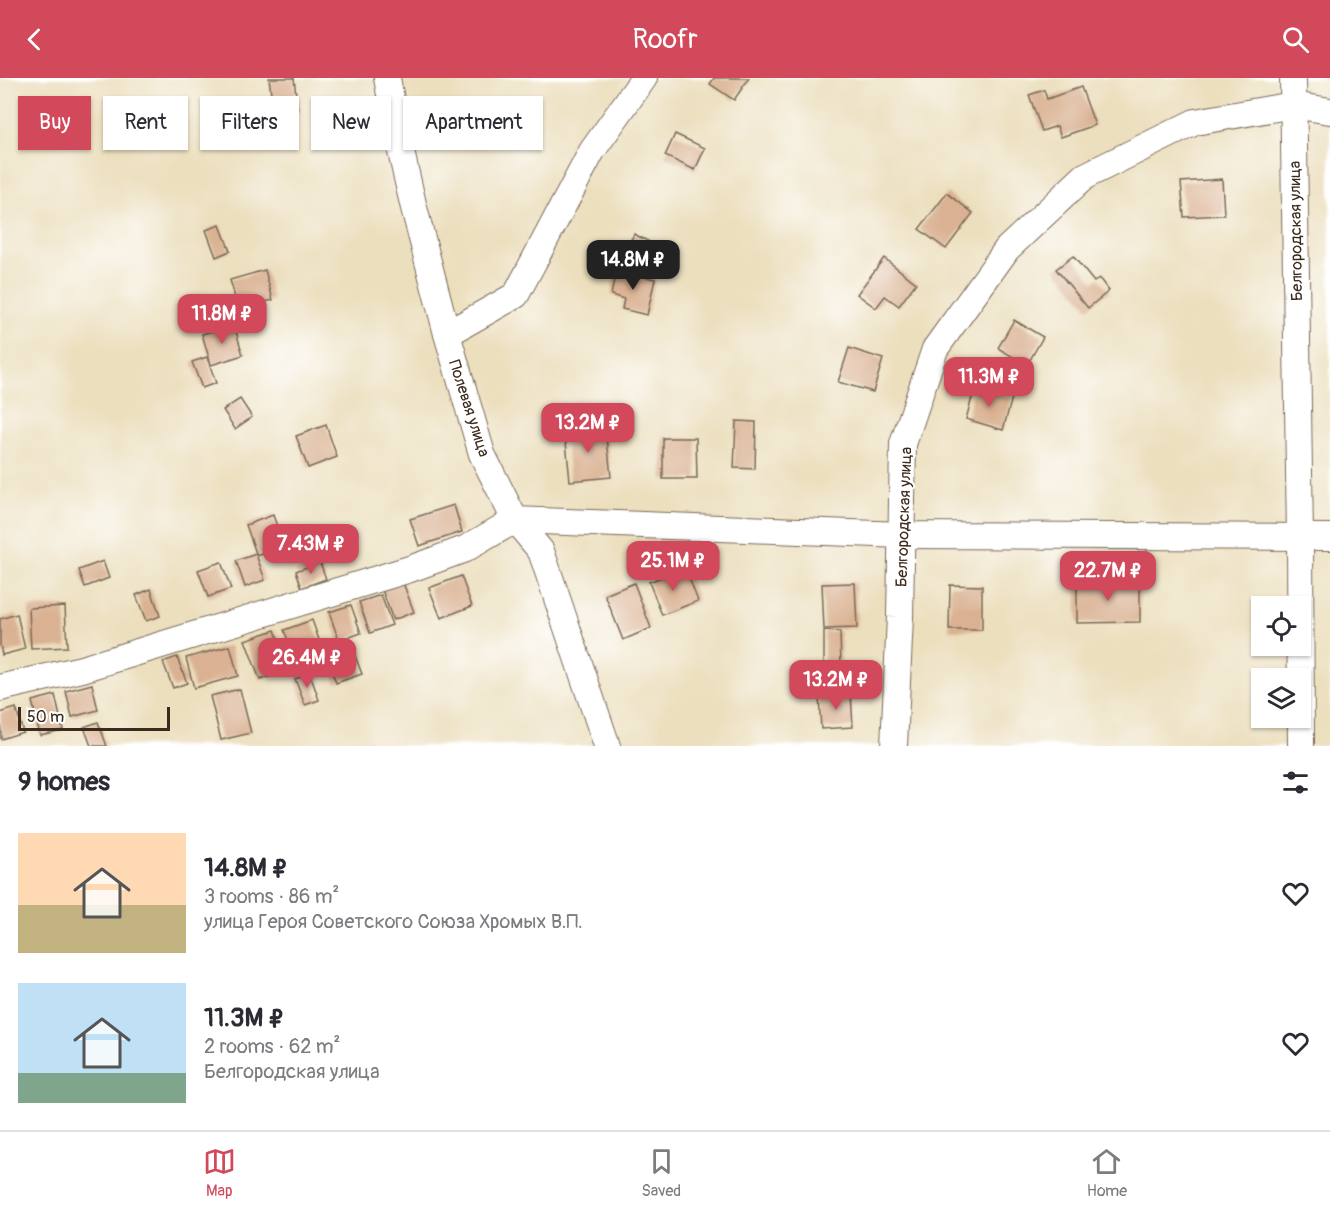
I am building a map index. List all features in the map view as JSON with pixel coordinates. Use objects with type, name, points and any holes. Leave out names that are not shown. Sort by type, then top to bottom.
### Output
[{"type":"street","name":"Полевая улица","points":[[387,78],[399,143],[447,334],[482,454],[515,520],[541,551],[607,746]]},
{"type":"street","points":[[447,334],[516,295],[592,151],[644,78]]},
{"type":"street","name":"Белгородская улица","points":[[1293,78],[1301,746]]},
{"type":"street","name":"Белгородская улица","points":[[894,746],[900,617],[903,444],[935,349],[1006,249],[1085,176],[1195,122],[1293,105],[1330,111]]},
{"type":"street","points":[[0,688],[82,669],[410,569],[465,549],[515,520],[902,535],[1330,537]]},
{"type":"building","points":[[269,78],[294,78],[296,96],[271,96]]},
{"type":"building","points":[[714,78],[749,78],[734,100],[710,84]]},
{"type":"building","points":[[1081,87],[1095,125],[1061,137],[1057,126],[1042,131],[1029,95],[1044,90],[1047,99]]},
{"type":"building","points":[[675,134],[705,148],[695,170],[665,156]]},
{"type":"building","points":[[1222,179],[1224,215],[1184,217],[1181,182]]},
{"type":"building","points":[[947,193],[973,213],[946,249],[919,229]]},
{"type":"building","points":[[220,225],[230,251],[216,257],[206,230]]},
{"type":"building","points":[[634,234],[669,252],[659,273],[624,254]]},
{"type":"building","points":[[1073,256],[1094,282],[1099,278],[1109,291],[1088,308],[1056,269]]},
{"type":"building","points":[[884,258],[916,283],[899,306],[885,296],[876,308],[857,294]]},
{"type":"building","points":[[265,270],[273,300],[238,309],[230,280]]},
{"type":"building","points":[[616,270],[655,279],[647,315],[622,309],[624,299],[611,295]]},
{"type":"building","points":[[1014,320],[1043,337],[1027,365],[998,348]]},
{"type":"building","points":[[234,325],[243,355],[211,365],[202,334]]},
{"type":"building","points":[[849,348],[883,359],[873,392],[838,382]]},
{"type":"building","points":[[207,357],[216,383],[202,388],[192,362]]},
{"type":"building","points":[[975,387],[1012,398],[1003,430],[966,419]]},
{"type":"building","points":[[240,399],[252,417],[235,429],[223,410]]},
{"type":"building","points":[[736,421],[756,422],[755,469],[734,468]]},
{"type":"building","points":[[326,425],[337,457],[308,468],[296,436]]},
{"type":"building","points":[[606,428],[611,477],[570,481],[565,432]]},
{"type":"building","points":[[663,438],[696,438],[697,479],[663,479]]},
{"type":"building","points":[[454,505],[462,532],[419,546],[410,519]]},
{"type":"building","points":[[273,515],[284,546],[257,556],[246,525]]},
{"type":"building","points":[[256,554],[265,580],[245,587],[236,561]]},
{"type":"building","points":[[103,561],[109,578],[85,587],[79,570]]},
{"type":"building","points":[[221,562],[231,589],[208,597],[198,570]]},
{"type":"building","points":[[320,562],[326,579],[302,588],[296,571]]},
{"type":"building","points":[[685,568],[698,601],[662,615],[649,582]]},
{"type":"building","points":[[461,576],[472,606],[441,618],[429,588]]},
{"type":"building","points":[[402,580],[414,612],[393,620],[381,587]]},
{"type":"building","points":[[1140,582],[1140,622],[1077,623],[1077,583]]},
{"type":"building","points":[[634,583],[651,628],[623,640],[605,595]]},
{"type":"building","points":[[855,583],[857,628],[824,629],[822,584]]},
{"type":"building","points":[[950,585],[982,586],[982,630],[949,630]]},
{"type":"building","points":[[151,589],[160,616],[146,621],[136,595]]},
{"type":"building","points":[[381,595],[392,625],[370,633],[359,602]]},
{"type":"building","points":[[351,605],[361,633],[339,641],[329,612]]},
{"type":"building","points":[[65,606],[67,647],[31,649],[29,608]]},
{"type":"building","points":[[17,614],[25,649],[2,655],[0,619]]},
{"type":"building","points":[[312,620],[323,651],[296,661],[284,630]]},
{"type":"building","points":[[275,630],[289,670],[260,680],[245,640]]},
{"type":"building","points":[[824,631],[840,632],[841,665],[824,666]]},
{"type":"building","points":[[351,645],[362,674],[336,683],[326,655]]},
{"type":"building","points":[[230,646],[238,676],[194,688],[186,658]]},
{"type":"building","points":[[177,657],[187,683],[173,688],[163,662]]},
{"type":"building","points":[[310,674],[319,700],[305,705],[295,679]]},
{"type":"building","points":[[92,684],[98,710],[72,717],[66,691]]},
{"type":"building","points":[[240,689],[251,733],[221,740],[210,696]]},
{"type":"building","points":[[851,693],[853,727],[821,729],[819,696]]},
{"type":"building","points":[[55,695],[63,730],[40,735],[32,701]]},
{"type":"building","points":[[16,708],[23,732],[1,739],[0,713]]},
{"type":"building","points":[[98,722],[107,746],[91,746],[84,727]]}]
